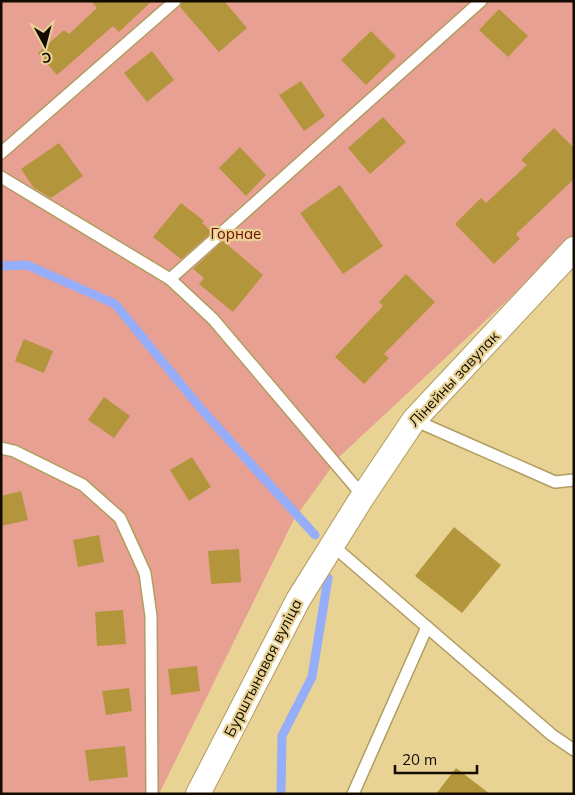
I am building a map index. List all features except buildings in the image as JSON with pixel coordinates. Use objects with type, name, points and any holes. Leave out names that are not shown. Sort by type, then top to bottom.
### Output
[{"type":"street","name":"Лінейны завулак","points":[[332,545],[414,420],[574,249]]},
{"type":"street","name":"Бурштынавая вуліца","points":[[198,794],[298,600],[332,545]]},
{"type":"lane","points":[[1,153],[175,1]]},
{"type":"lane","points":[[170,279],[481,1]]},
{"type":"lane","points":[[1,177],[170,279],[213,319],[363,496]]},
{"type":"lane","points":[[414,420],[555,482],[574,480]]},
{"type":"lane","points":[[1,448],[14,451],[83,485],[120,518],[145,573],[150,616],[152,794]]},
{"type":"lane","points":[[332,545],[552,735],[574,750]]},
{"type":"lane","points":[[353,794],[427,627]]},
{"type":"green space","name":"Горнае","points":[[1,1],[574,1],[574,238],[339,457],[294,519],[159,794],[1,794]]},
{"type":"waterway","points":[[1,266],[27,265],[115,304],[203,411],[315,535]]},
{"type":"waterway","points":[[281,794],[282,736],[312,677],[328,578]]}]
